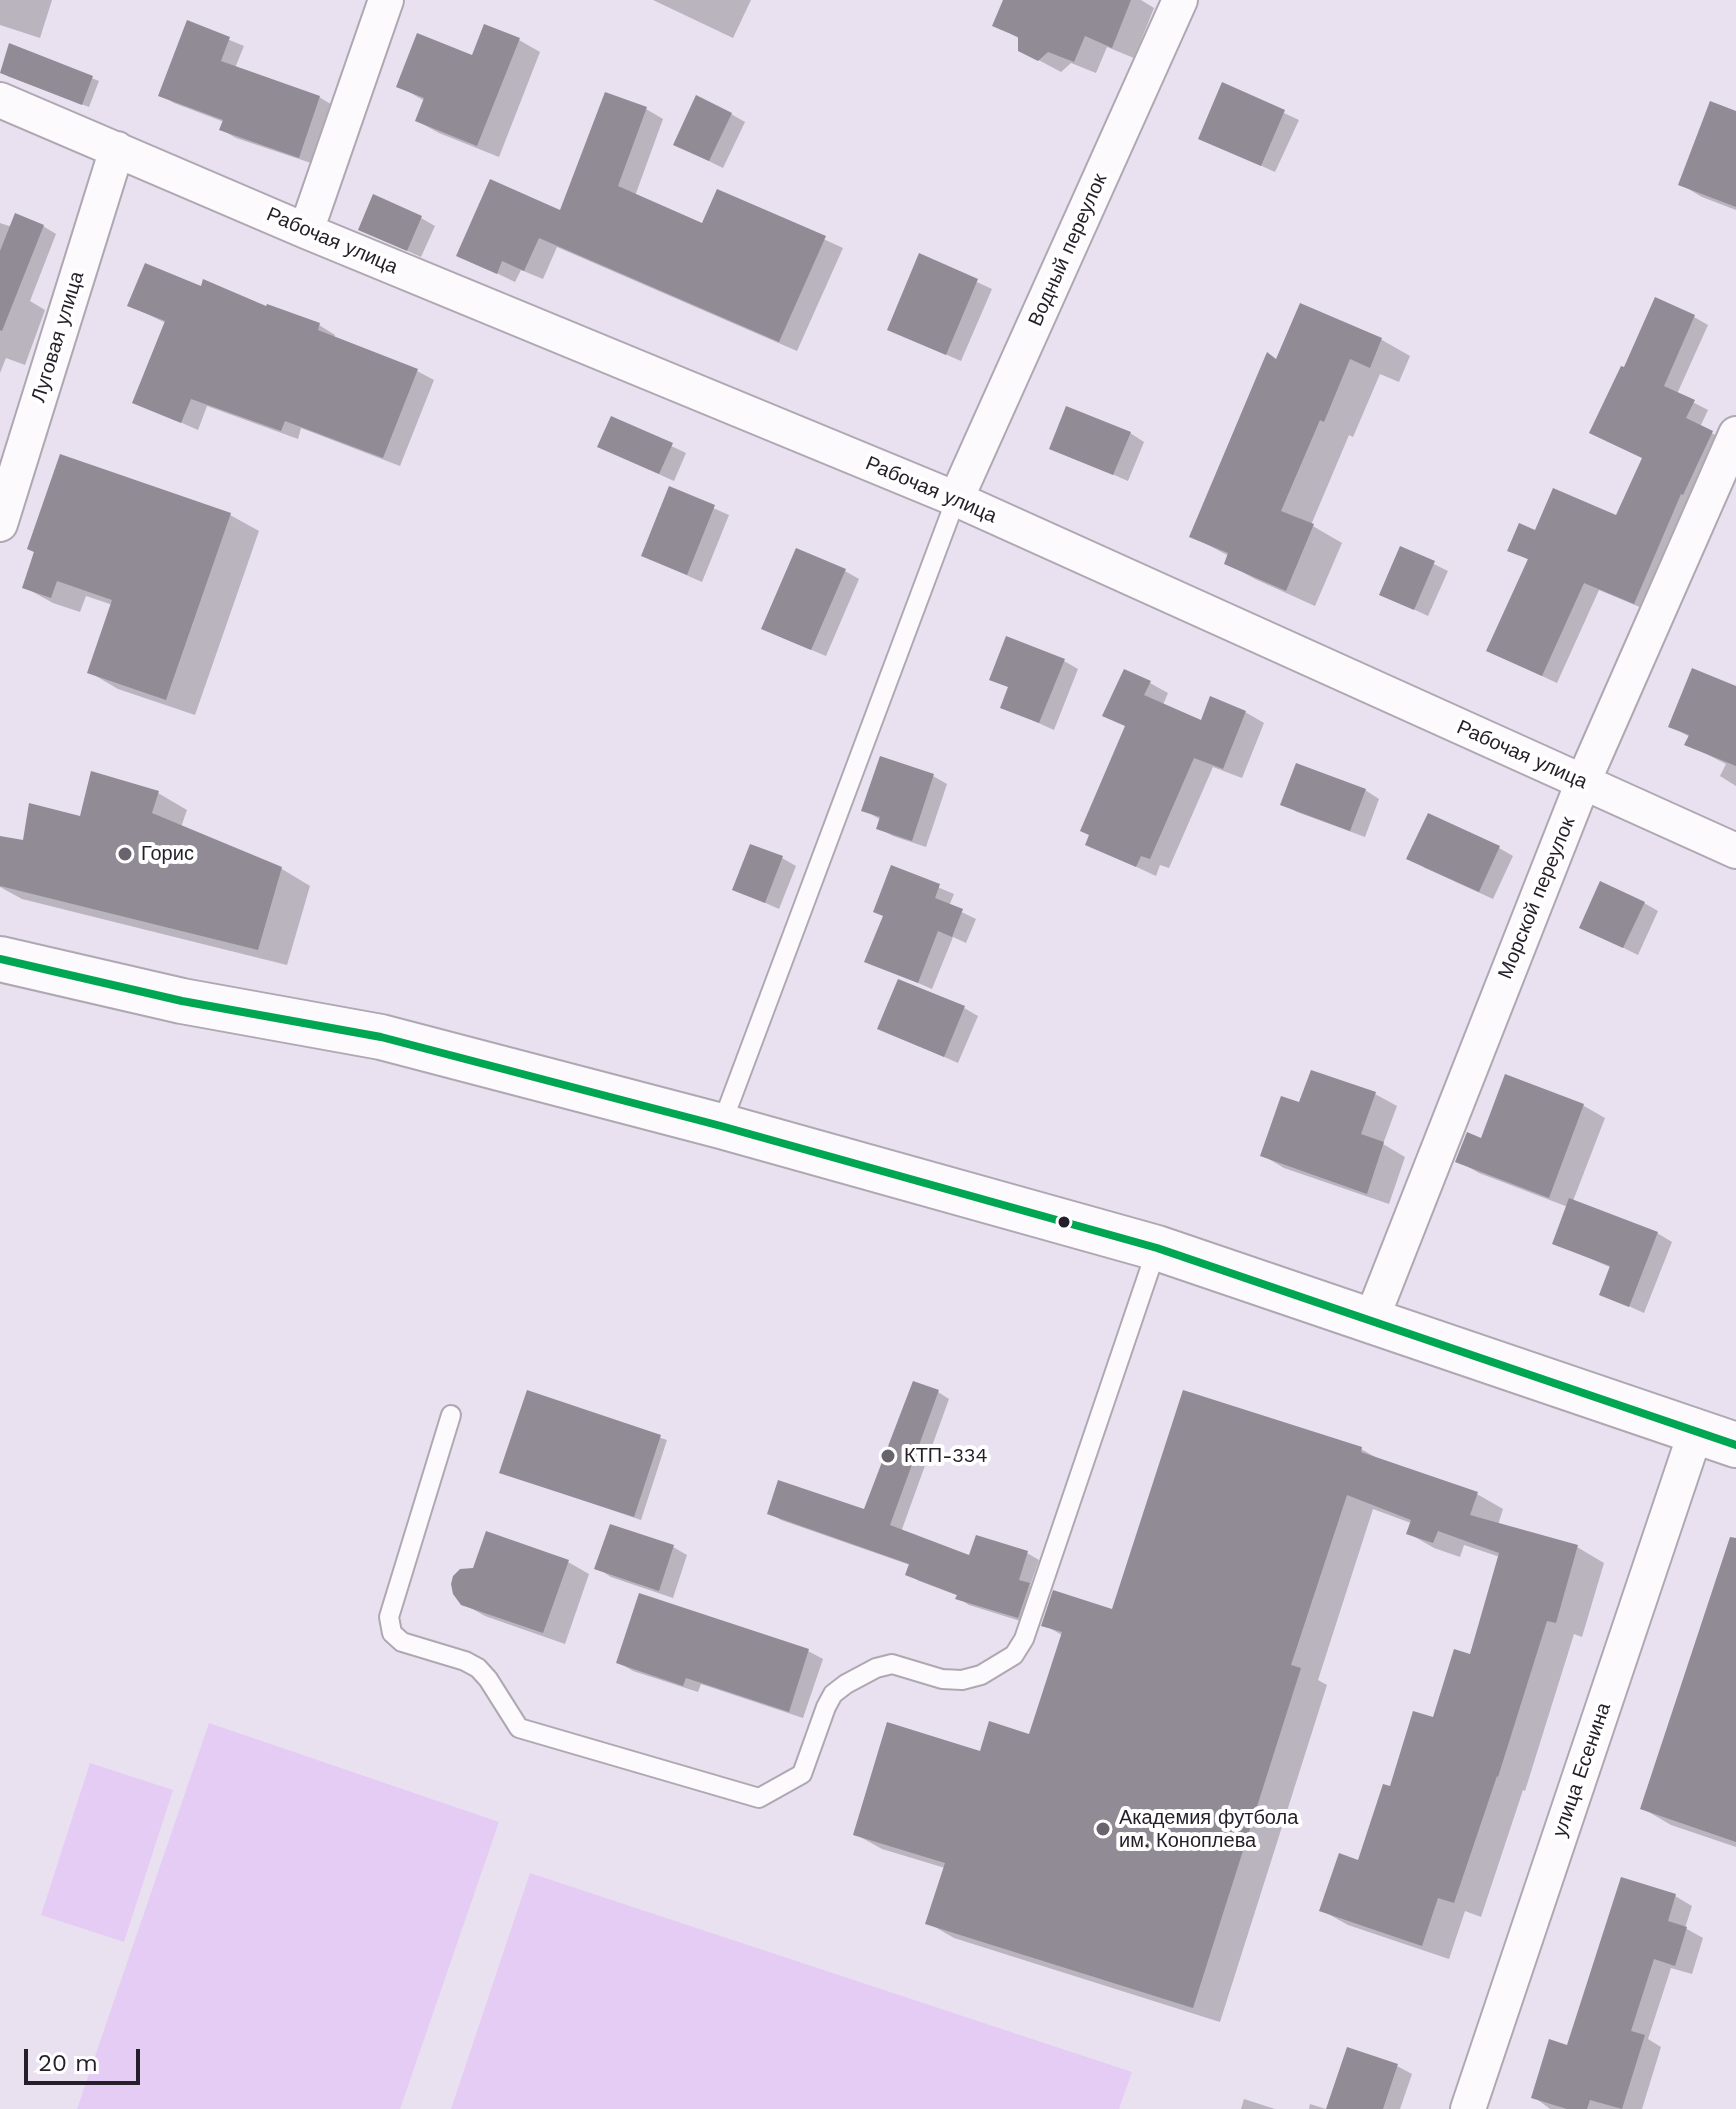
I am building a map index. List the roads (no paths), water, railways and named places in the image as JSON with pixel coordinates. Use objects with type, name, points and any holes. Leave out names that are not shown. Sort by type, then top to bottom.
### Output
[{"type":"main road","points":[[12,966],[381,1037],[721,1126],[1157,1248],[1370,1323],[1716,1438]]},
{"type":"street","points":[[306,231],[386,0]]},
{"type":"street","name":"Водный переулок","points":[[956,499],[1180,0]]},
{"type":"street","name":"Рабочая улица","points":[[0,100],[306,231],[956,499],[1736,851]]},
{"type":"street","name":"Луговая улица","points":[[0,524],[117,149]]},
{"type":"street","name":"Морской переулок","points":[[1370,1323],[1583,782],[1736,434]]},
{"type":"street","name":"улица Есенина","points":[[1468,2109],[1716,1438]]},
{"type":"lane","points":[[721,1126],[956,499]]},
{"type":"lane","points":[[451,1415],[389,1617],[392,1633],[402,1642],[465,1661],[478,1668],[519,1728],[759,1798],[802,1774],[826,1707],[833,1694],[846,1684],[876,1668],[892,1664],[942,1679],[962,1680],[991,1671],[1014,1655],[1024,1639],[1157,1248]]},
{"type":"place","name":"Горис","points":[[125,854]]},
{"type":"place","name":"КТП-334","points":[[888,1456]]},
{"type":"place","name":"Академия футбола им. Коноплева","points":[[1103,1829]]}]
